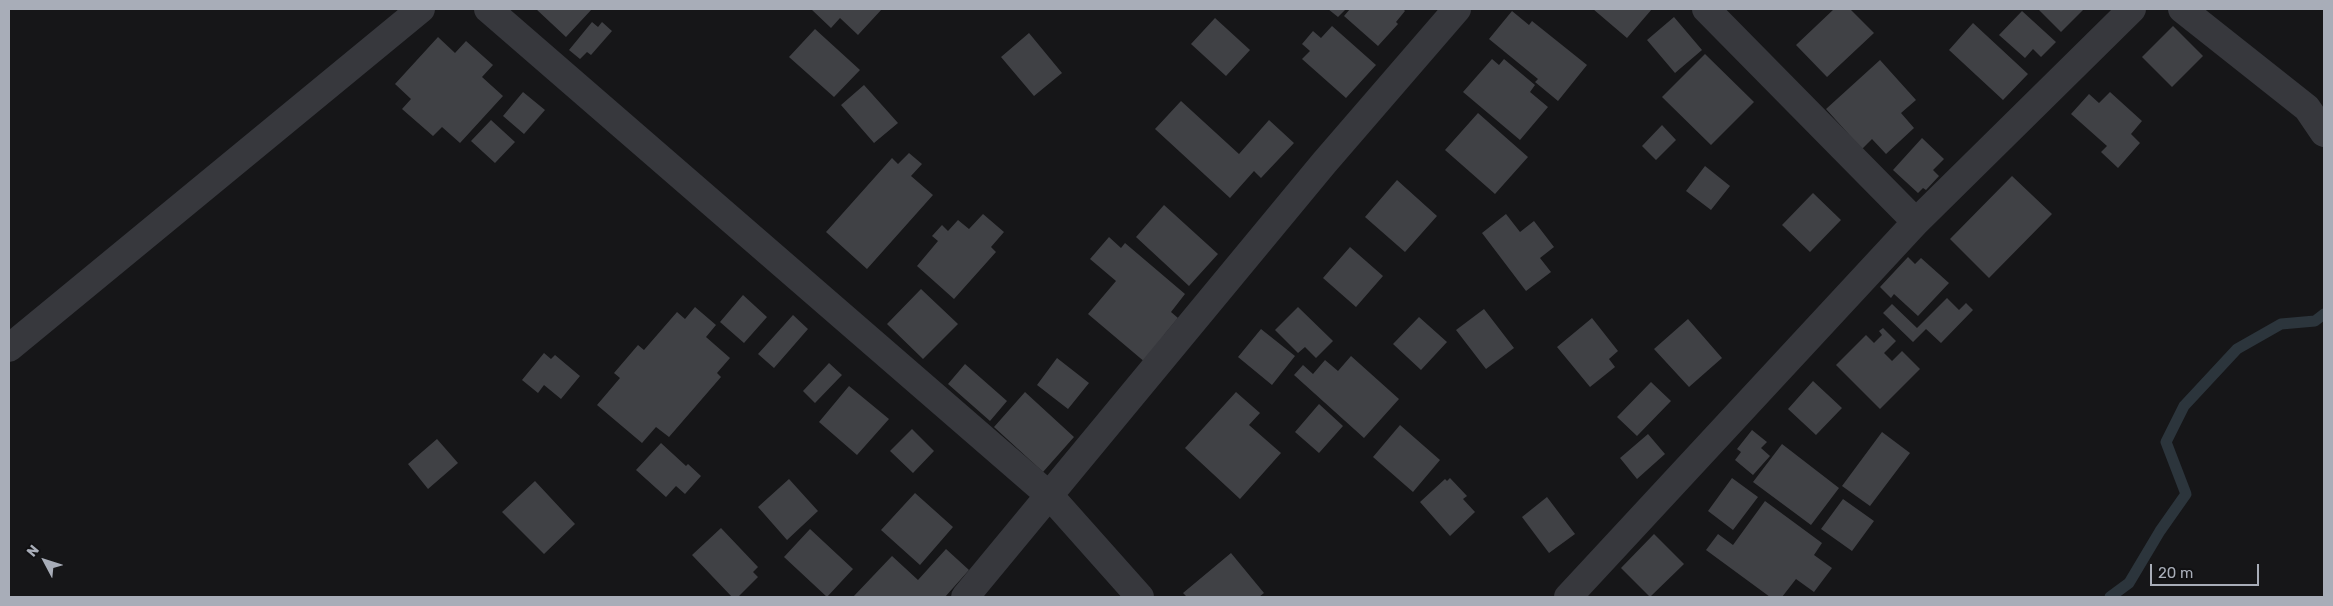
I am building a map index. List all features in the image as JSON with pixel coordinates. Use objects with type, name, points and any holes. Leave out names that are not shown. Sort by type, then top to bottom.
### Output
[{"type":"street","points":[[9,348],[421,9]]},
{"type":"street","points":[[488,9],[1050,496],[1140,597]]},
{"type":"street","points":[[965,597],[1324,163],[1457,9]]},
{"type":"street","points":[[1706,9],[1916,222]]},
{"type":"street","points":[[1568,597],[1916,222],[2132,9]]},
{"type":"street","points":[[2182,9],[2307,108],[2324,133]]},
{"type":"building","points":[[536,9],[592,9],[566,37]]},
{"type":"building","points":[[811,9],[882,9],[858,35],[840,18],[831,28]]},
{"type":"building","points":[[1328,9],[1346,9],[1338,17]]},
{"type":"building","points":[[1350,9],[1403,9],[1405,11],[1396,22],[1398,24],[1378,46],[1344,16]]},
{"type":"building","points":[[1593,9],[1652,9],[1627,38]]},
{"type":"building","points":[[1834,9],[1850,9],[1874,33],[1827,77],[1796,45]]},
{"type":"building","points":[[2084,9],[2061,32],[2039,10]]},
{"type":"building","points":[[1512,11],[1529,25],[1532,21],[1587,65],[1558,101],[1535,82],[1538,79],[1489,39]]},
{"type":"building","points":[[2022,11],[2056,42],[2041,57],[2033,49],[2025,58],[1999,35]]},
{"type":"building","points":[[1674,17],[1702,50],[1675,73],[1647,40]]},
{"type":"building","points":[[1215,18],[1250,50],[1226,76],[1191,44]]},
{"type":"building","points":[[592,22],[598,27],[602,22],[612,31],[591,55],[587,52],[580,59],[569,50]]},
{"type":"building","points":[[1973,23],[2028,74],[2003,100],[1949,50]]},
{"type":"building","points":[[1332,26],[1376,65],[1346,98],[1302,59],[1310,51],[1302,44],[1313,31],[1321,38]]},
{"type":"building","points":[[2173,26],[2203,56],[2172,87],[2142,57]]},
{"type":"building","points":[[815,29],[860,70],[834,97],[789,57]]},
{"type":"building","points":[[1029,33],[1062,73],[1034,96],[1001,57]]},
{"type":"building","points":[[438,37],[455,53],[466,41],[493,65],[482,77],[503,96],[460,143],[442,127],[433,136],[402,109],[411,99],[395,84]]},
{"type":"building","points":[[1705,54],[1754,102],[1711,145],[1662,97]]},
{"type":"building","points":[[1492,59],[1499,65],[1504,59],[1535,85],[1530,92],[1548,107],[1520,140],[1463,92]]},
{"type":"building","points":[[1880,60],[1916,100],[1901,113],[1914,128],[1886,154],[1872,139],[1862,149],[1826,109]]},
{"type":"building","points":[[864,85],[898,123],[874,143],[841,105]]},
{"type":"building","points":[[523,92],[545,110],[524,134],[503,116]]},
{"type":"building","points":[[2110,92],[2142,121],[2131,134],[2140,143],[2118,168],[2101,152],[2107,146],[2071,114],[2089,94],[2099,103]]},
{"type":"building","points":[[1181,101],[1239,154],[1269,120],[1294,143],[1261,178],[1254,171],[1230,198],[1155,129]]},
{"type":"building","points":[[1478,113],[1528,157],[1495,194],[1445,150]]},
{"type":"building","points":[[491,120],[515,142],[495,163],[471,141]]},
{"type":"building","points":[[1662,125],[1676,140],[1656,160],[1642,146]]},
{"type":"building","points":[[1922,138],[1944,159],[1933,170],[1939,176],[1926,190],[1923,188],[1918,193],[1893,170]]},
{"type":"building","points":[[909,153],[922,164],[911,176],[933,195],[867,269],[826,232],[892,158],[898,164]]},
{"type":"building","points":[[1705,166],[1730,186],[1711,210],[1686,191]]},
{"type":"building","points":[[2012,176],[2052,214],[1989,278],[1950,239]]},
{"type":"building","points":[[1397,180],[1437,216],[1405,252],[1365,217]]},
{"type":"building","points":[[1813,193],[1841,220],[1810,252],[1782,225]]},
{"type":"building","points":[[1164,205],[1218,254],[1189,286],[1136,237]]},
{"type":"building","points":[[983,214],[1004,232],[991,247],[996,252],[954,299],[917,266],[938,241],[932,236],[942,225],[948,231],[958,220],[969,229]]},
{"type":"building","points":[[1506,214],[1520,232],[1534,221],[1554,247],[1540,258],[1551,272],[1526,291],[1482,233]]},
{"type":"building","points":[[1109,237],[1121,248],[1125,243],[1185,294],[1171,312],[1178,318],[1164,335],[1168,338],[1146,363],[1088,314],[1116,281],[1090,259]]},
{"type":"building","points":[[1350,247],[1383,276],[1356,307],[1323,278]]},
{"type":"building","points":[[1908,257],[1915,264],[1921,258],[1949,283],[1918,316],[1894,294],[1891,298],[1880,287]]},
{"type":"building","points":[[921,289],[958,324],[923,359],[887,324]]},
{"type":"building","points":[[743,295],[767,317],[744,343],[720,322]]},
{"type":"building","points":[[1947,298],[1959,310],[1966,303],[1973,310],[1941,343],[1926,329],[1913,342],[1883,313],[1892,304],[1917,328]]},
{"type":"building","points":[[695,307],[716,325],[706,337],[730,358],[717,373],[721,377],[669,437],[656,427],[642,443],[597,405],[620,378],[614,373],[638,345],[644,350],[677,312],[685,319]]},
{"type":"building","points":[[1298,307],[1333,341],[1316,358],[1305,347],[1298,353],[1275,330]]},
{"type":"building","points":[[1484,309],[1514,348],[1486,369],[1456,330]]},
{"type":"building","points":[[793,315],[808,329],[774,368],[758,354]]},
{"type":"building","points":[[1419,317],[1447,342],[1421,370],[1393,344]]},
{"type":"building","points":[[1592,318],[1618,351],[1609,359],[1615,367],[1590,387],[1557,347]]},
{"type":"building","points":[[1688,319],[1722,358],[1689,387],[1654,349]]},
{"type":"building","points":[[1883,328],[1896,341],[1884,353],[1892,361],[1902,351],[1920,369],[1880,409],[1836,365],[1866,335],[1874,343],[1882,335],[1879,331]]},
{"type":"building","points":[[1261,329],[1295,356],[1272,385],[1238,357]]},
{"type":"building","points":[[544,353],[551,359],[555,355],[580,376],[561,399],[544,385],[538,393],[522,380]]},
{"type":"building","points":[[1351,356],[1399,399],[1364,438],[1294,375],[1303,365],[1313,374],[1325,360],[1338,371]]},
{"type":"building","points":[[1057,358],[1089,383],[1068,409],[1037,385]]},
{"type":"building","points":[[829,363],[842,375],[815,403],[803,391]]},
{"type":"building","points":[[965,364],[1007,401],[990,421],[948,384]]},
{"type":"building","points":[[1813,381],[1842,408],[1816,435],[1788,409]]},
{"type":"building","points":[[1651,382],[1671,401],[1637,436],[1617,417]]},
{"type":"building","points":[[849,386],[889,419],[857,455],[819,422]]},
{"type":"building","points":[[1025,392],[1074,437],[1043,472],[994,427]]},
{"type":"building","points":[[1236,392],[1260,413],[1249,425],[1281,453],[1240,499],[1185,448]]},
{"type":"building","points":[[1319,404],[1343,426],[1319,453],[1295,432]]},
{"type":"building","points":[[1400,425],[1440,460],[1413,492],[1373,457]]},
{"type":"building","points":[[912,429],[934,451],[913,473],[890,451]]},
{"type":"building","points":[[1752,430],[1767,442],[1761,448],[1770,456],[1753,475],[1735,460],[1741,452],[1737,449]]},
{"type":"building","points":[[1882,432],[1910,453],[1870,506],[1842,486]]},
{"type":"building","points":[[1648,434],[1665,454],[1637,479],[1620,458]]},
{"type":"building","points":[[437,439],[458,463],[428,489],[408,464]]},
{"type":"building","points":[[661,443],[686,466],[688,464],[701,476],[685,494],[676,486],[666,497],[636,470]]},
{"type":"building","points":[[1782,444],[1839,488],[1811,525],[1753,482]]},
{"type":"building","points":[[1450,478],[1467,496],[1463,499],[1475,512],[1450,536],[1420,502],[1445,479],[1447,481]]},
{"type":"building","points":[[1732,478],[1758,497],[1733,530],[1708,511]]},
{"type":"building","points":[[789,479],[818,511],[787,540],[758,507]]},
{"type":"building","points":[[535,481],[575,524],[544,554],[502,512]]},
{"type":"building","points":[[915,493],[953,527],[920,565],[881,530]]},
{"type":"building","points":[[1547,497],[1575,534],[1549,553],[1522,517]]},
{"type":"building","points":[[1843,499],[1874,521],[1852,551],[1821,529]]},
{"type":"building","points":[[1765,501],[1822,543],[1814,555],[1832,568],[1814,592],[1796,579],[1782,597],[1770,597],[1706,550],[1718,534],[1733,545]]},
{"type":"building","points":[[721,528],[758,567],[753,572],[758,577],[738,597],[732,597],[692,555]]},
{"type":"building","points":[[810,529],[853,569],[827,597],[784,557]]},
{"type":"building","points":[[1654,534],[1684,564],[1650,597],[1621,568]]},
{"type":"building","points":[[946,549],[969,570],[945,597],[853,597],[892,556],[918,580]]},
{"type":"building","points":[[1231,553],[1264,593],[1259,597],[1187,597],[1183,593]]},
{"type":"waterway","points":[[2110,597],[2129,583],[2160,531],[2186,494],[2166,442],[2184,406],[2237,349],[2281,324],[2315,321],[2324,314]]}]
